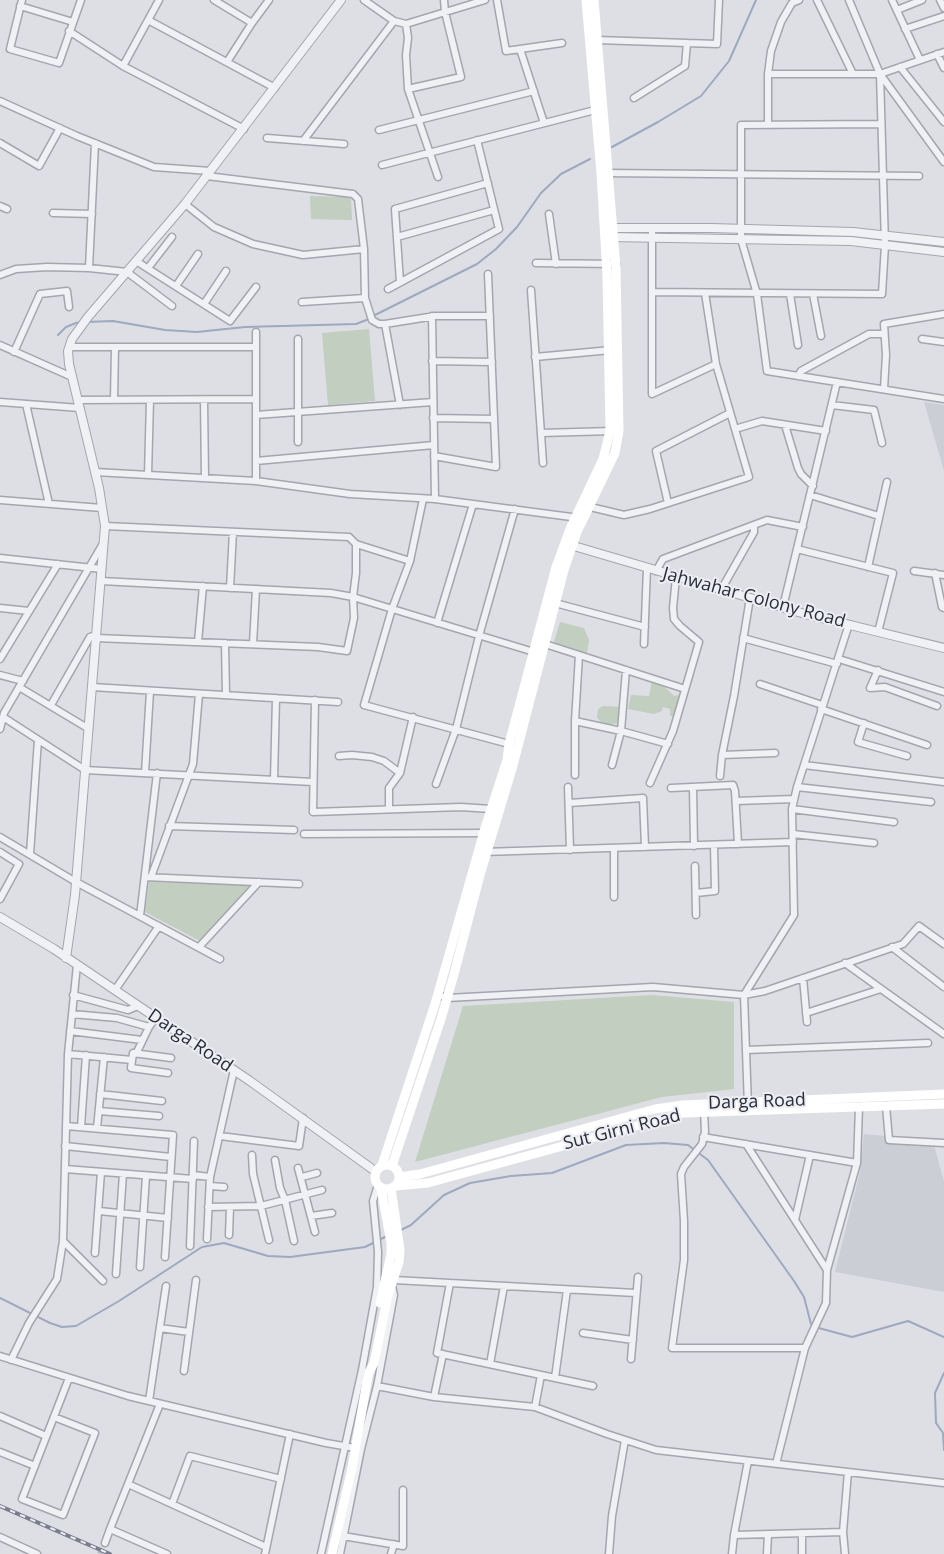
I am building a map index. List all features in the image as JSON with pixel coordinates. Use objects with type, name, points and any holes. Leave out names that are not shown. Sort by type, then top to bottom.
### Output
[{"type":"main road","points":[[389,1185],[375,1181],[383,1167],[447,998],[483,853],[484,834],[507,760],[509,744],[556,568],[569,544],[585,506],[614,453],[611,264],[599,109],[586,0]]},
{"type":"main road","points":[[594,0],[599,109]]},
{"type":"main road","points":[[383,1167],[483,853],[512,770],[564,570],[569,544]]},
{"type":"main road","name":"Darga Road","points":[[389,1185],[420,1174],[655,1109],[683,1104],[704,1108],[944,1094]]},
{"type":"main road","points":[[748,1106],[859,1107],[944,1104]]},
{"type":"main road","points":[[332,1554],[352,1468],[369,1372],[368,1366],[391,1254],[391,1243],[383,1202],[396,1168],[383,1167]]},
{"type":"main road","points":[[369,1372],[374,1364],[388,1296],[399,1262],[400,1250],[389,1185]]},
{"type":"street","points":[[73,22],[21,3],[10,49],[59,63],[69,31],[73,22],[80,0]]},
{"type":"street","points":[[123,66],[159,0]]},
{"type":"street","points":[[214,0],[252,23]]},
{"type":"street","points":[[227,62],[269,0]]},
{"type":"street","points":[[66,958],[76,882],[105,526],[95,472],[69,364],[69,347],[72,339],[88,317],[185,204],[341,0]]},
{"type":"street","points":[[364,0],[394,21],[406,24],[485,0]]},
{"type":"street","points":[[408,89],[461,77],[445,12],[444,0]]},
{"type":"street","points":[[497,0],[506,51],[562,43]]},
{"type":"street","points":[[597,40],[717,44],[720,0]]},
{"type":"street","points":[[768,124],[768,74],[771,51],[781,22],[792,3],[799,0]]},
{"type":"street","points":[[817,0],[853,74]]},
{"type":"street","points":[[848,0],[880,74],[944,162]]},
{"type":"street","points":[[892,0],[920,60]]},
{"type":"street","points":[[896,10],[922,0]]},
{"type":"street","points":[[940,0],[944,8]]},
{"type":"street","points":[[905,29],[944,16]]},
{"type":"street","points":[[148,20],[274,88]]},
{"type":"street","points":[[304,141],[394,21]]},
{"type":"street","points":[[406,24],[408,38],[406,55],[408,89],[438,177]]},
{"type":"street","points":[[69,31],[123,66],[244,129]]},
{"type":"street","points":[[634,98],[685,66],[687,43]]},
{"type":"street","points":[[520,49],[544,123]]},
{"type":"street","points":[[768,74],[880,74],[941,53],[944,68]]},
{"type":"street","points":[[900,67],[944,122]]},
{"type":"street","points":[[652,292],[882,294],[885,245],[880,74]]},
{"type":"street","points":[[379,130],[534,91]]},
{"type":"street","points":[[0,101],[60,128],[154,166],[353,194],[358,199],[360,209],[364,249],[365,298],[370,317],[379,324],[385,324],[432,316],[490,316]]},
{"type":"street","points":[[382,165],[599,109]]},
{"type":"street","points":[[881,124],[741,124],[741,239],[756,294],[767,371],[944,399]]},
{"type":"street","points":[[0,143],[39,166],[60,128]]},
{"type":"street","points":[[267,138],[344,144]]},
{"type":"street","points":[[388,288],[499,229],[477,140]]},
{"type":"street","points":[[89,268],[95,142]]},
{"type":"street","points":[[604,173],[919,176]]},
{"type":"street","points":[[400,282],[395,209],[488,183]]},
{"type":"street","points":[[185,204],[214,227],[253,244],[303,255],[364,249]]},
{"type":"street","points":[[0,206],[6,209],[0,212]]},
{"type":"street","points":[[397,237],[494,210]]},
{"type":"street","points":[[53,213],[92,214]]},
{"type":"street","points":[[549,214],[556,264]]},
{"type":"street","points":[[608,228],[854,232],[944,242]]},
{"type":"street","points":[[652,228],[652,394],[716,364]]},
{"type":"street","points":[[148,268],[172,237]]},
{"type":"street","points":[[609,237],[851,241],[944,252]]},
{"type":"street","points":[[176,286],[198,254]]},
{"type":"street","points":[[136,261],[230,321],[256,287]]},
{"type":"street","points":[[536,264],[611,264]]},
{"type":"street","points":[[0,275],[16,269],[48,267],[89,268],[127,272],[172,306]]},
{"type":"street","points":[[204,304],[226,271]]},
{"type":"street","points":[[434,456],[496,467],[488,274]]},
{"type":"street","points":[[531,290],[543,463]]},
{"type":"street","points":[[14,352],[40,294],[67,291],[69,307]]},
{"type":"street","points":[[585,506],[624,515],[749,477],[716,364],[705,293]]},
{"type":"street","points":[[790,294],[798,345]]},
{"type":"street","points":[[813,294],[821,336]]},
{"type":"street","points":[[302,302],[365,298]]},
{"type":"street","points":[[884,390],[886,355],[884,324],[944,314]]},
{"type":"street","points":[[432,316],[434,499]]},
{"type":"street","points":[[385,324],[400,404]]},
{"type":"street","points":[[256,332],[256,481]]},
{"type":"street","points":[[798,376],[801,371],[869,334],[884,334]]},
{"type":"street","points":[[298,339],[298,442]]},
{"type":"street","points":[[922,339],[944,342]]},
{"type":"street","points":[[0,345],[72,378]]},
{"type":"street","points":[[69,347],[255,347]]},
{"type":"street","points":[[114,400],[115,347]]},
{"type":"street","points":[[535,356],[613,349]]},
{"type":"street","points":[[432,361],[492,362]]},
{"type":"street","points":[[783,608],[837,382]]},
{"type":"street","points":[[0,402],[78,404],[114,400],[256,399]]},
{"type":"street","points":[[148,475],[150,400]]},
{"type":"street","points":[[204,400],[205,478]]},
{"type":"street","points":[[256,415],[433,402]]},
{"type":"street","points":[[26,404],[49,504]]},
{"type":"street","points":[[832,405],[874,410],[882,443]]},
{"type":"street","points":[[668,503],[656,451],[730,413]]},
{"type":"street","points":[[433,418],[494,419]]},
{"type":"street","points":[[735,429],[762,421],[826,431]]},
{"type":"street","points":[[785,424],[798,468],[801,474],[813,486]]},
{"type":"street","points":[[541,433],[615,431]]},
{"type":"street","points":[[256,461],[434,445]]},
{"type":"street","points":[[95,472],[256,481],[350,494],[434,499],[579,518]]},
{"type":"street","points":[[868,567],[887,482]]},
{"type":"street","points":[[810,495],[879,516]]},
{"type":"street","points":[[423,498],[410,561],[392,609],[364,705],[509,744]]},
{"type":"street","points":[[0,500],[102,508]]},
{"type":"street","points":[[437,623],[473,504]]},
{"type":"street","points":[[436,784],[456,729],[479,636],[515,509]]},
{"type":"street","points":[[656,571],[663,560],[768,520],[803,527]]},
{"type":"street","points":[[721,590],[754,532],[754,525]]},
{"type":"street","points":[[105,526],[349,537],[356,544],[410,561]]},
{"type":"street","points":[[230,588],[233,532]]},
{"type":"street","points":[[0,729],[3,717],[21,684],[104,541]]},
{"type":"street","points":[[51,705],[90,637],[318,647],[347,651],[354,618],[353,597],[356,573],[356,544]]},
{"type":"street","name":"Jahwahar Colony Road","points":[[569,544],[783,608],[944,648]]},
{"type":"street","points":[[798,549],[892,573],[878,632]]},
{"type":"street","points":[[0,558],[102,569]]},
{"type":"street","points":[[0,659],[58,564]]},
{"type":"street","points":[[644,644],[647,568]]},
{"type":"street","points":[[914,571],[944,574]]},
{"type":"street","points":[[936,573],[942,607],[944,608]]},
{"type":"street","points":[[650,783],[673,731],[699,642],[674,619],[673,608],[676,577]]},
{"type":"street","points":[[101,581],[331,593],[353,597],[534,652]]},
{"type":"street","points":[[198,642],[203,586]]},
{"type":"street","points":[[253,644],[256,589]]},
{"type":"street","points":[[720,776],[722,755],[750,598]]},
{"type":"street","points":[[555,603],[645,627]]},
{"type":"street","points":[[0,608],[29,611]]},
{"type":"street","points":[[748,1106],[744,995],[794,915],[792,809],[797,786],[849,624]]},
{"type":"street","points":[[743,638],[878,670],[944,692]]},
{"type":"street","points":[[225,643],[226,694]]},
{"type":"street","points":[[545,644],[685,689]]},
{"type":"street","points":[[575,775],[575,721],[580,655]]},
{"type":"street","points":[[612,765],[622,731],[626,670]]},
{"type":"street","points":[[878,670],[870,688],[885,687],[937,706]]},
{"type":"street","points":[[0,675],[21,684],[89,729]]},
{"type":"street","points":[[760,684],[927,745]]},
{"type":"street","points":[[92,688],[226,694],[338,702]]},
{"type":"street","points":[[145,773],[150,691]]},
{"type":"street","points":[[148,877],[187,775],[193,764],[199,694]]},
{"type":"street","points":[[274,780],[276,698]]},
{"type":"street","points":[[315,700],[313,812],[460,807],[491,809]]},
{"type":"street","points":[[3,717],[85,770],[313,782]]},
{"type":"street","points":[[388,809],[388,788],[400,773],[413,717]]},
{"type":"street","points":[[575,721],[622,731],[668,744]]},
{"type":"street","points":[[864,723],[858,742],[907,756]]},
{"type":"street","points":[[30,854],[38,740]]},
{"type":"street","points":[[722,755],[776,753]]},
{"type":"street","points":[[339,756],[372,757],[384,761],[400,773]]},
{"type":"street","points":[[804,765],[944,782]]},
{"type":"street","points":[[140,916],[148,877],[157,773]]},
{"type":"street","points":[[671,788],[733,785],[736,801],[738,844]]},
{"type":"street","points":[[797,786],[931,802]]},
{"type":"street","points":[[568,787],[570,850]]},
{"type":"street","points":[[693,787],[694,846]]},
{"type":"street","points":[[569,803],[643,798],[645,847]]},
{"type":"street","points":[[736,801],[794,799]]},
{"type":"street","points":[[792,809],[894,822]]},
{"type":"street","points":[[169,826],[294,830]]},
{"type":"street","points":[[304,834],[484,834]]},
{"type":"street","points":[[793,834],[874,843]]},
{"type":"street","points":[[0,837],[76,882],[220,959]]},
{"type":"street","points":[[483,853],[793,842]]},
{"type":"street","points":[[696,893],[715,892],[714,845]]},
{"type":"street","points":[[614,849],[614,897]]},
{"type":"street","points":[[0,852],[19,864],[0,899]]},
{"type":"street","points":[[695,866],[696,915]]},
{"type":"street","points":[[148,877],[300,884]]},
{"type":"street","points":[[199,948],[259,882]]},
{"type":"street","name":"Darga Road","points":[[0,917],[156,1017],[303,1118],[383,1167]]},
{"type":"street","points":[[115,990],[159,926]]},
{"type":"street","points":[[438,995],[447,998],[653,987],[744,995],[764,991],[903,944],[919,926],[944,944]]},
{"type":"street","points":[[892,947],[944,988]]},
{"type":"street","points":[[845,963],[944,1034]]},
{"type":"street","points":[[12,1360],[28,1323],[57,1279],[63,1241],[68,1054],[77,965]]},
{"type":"street","points":[[803,978],[807,1022]]},
{"type":"street","points":[[806,1013],[882,989]]},
{"type":"street","points":[[73,995],[128,1010],[138,1006]]},
{"type":"street","points":[[72,1014],[117,1018],[149,1027]]},
{"type":"street","points":[[156,1017],[137,1052],[133,1053],[131,1068],[168,1073]]},
{"type":"street","points":[[70,1031],[142,1040]]},
{"type":"street","points":[[746,1050],[928,1043]]},
{"type":"street","points":[[137,1052],[171,1058]]},
{"type":"street","points":[[68,1054],[132,1060]]},
{"type":"street","points":[[81,1127],[86,1055]]},
{"type":"street","points":[[97,1128],[104,1057]]},
{"type":"street","points":[[207,1239],[210,1177],[234,1070]]},
{"type":"street","points":[[100,1094],[162,1101]]},
{"type":"street","points":[[886,1106],[889,1140],[944,1143]]},
{"type":"street","points":[[776,1464],[805,1348],[826,1304],[827,1270],[857,1163],[859,1107]]},
{"type":"street","points":[[704,1108],[703,1140],[684,1166],[681,1174],[684,1260],[672,1348],[805,1348]]},
{"type":"street","points":[[99,1111],[159,1116]]},
{"type":"street","points":[[220,1136],[299,1146],[303,1118]]},
{"type":"street","points":[[66,1126],[173,1135],[165,1257]]},
{"type":"street","points":[[703,1140],[746,1144],[857,1163]]},
{"type":"street","points":[[190,1246],[194,1141]]},
{"type":"street","points":[[746,1144],[827,1270]]},
{"type":"street","points":[[65,1146],[171,1158]]},
{"type":"street","points":[[252,1154],[253,1174],[269,1240]]},
{"type":"street","points":[[795,1220],[810,1155]]},
{"type":"street","points":[[275,1160],[280,1188],[285,1200],[294,1241]]},
{"type":"street","points":[[298,1168],[302,1177],[315,1232]]},
{"type":"street","points":[[64,1169],[170,1178],[210,1177]]},
{"type":"street","points":[[95,1253],[101,1172]]},
{"type":"street","points":[[302,1177],[318,1173]]},
{"type":"street","points":[[116,1274],[123,1174]]},
{"type":"street","points":[[140,1267],[146,1176]]},
{"type":"street","points":[[322,1554],[362,1370],[377,1287],[377,1230],[373,1201],[389,1185]]},
{"type":"street","points":[[210,1186],[224,1186]]},
{"type":"street","points":[[208,1207],[261,1206],[322,1190]]},
{"type":"street","points":[[229,1235],[230,1208]]},
{"type":"street","points":[[99,1211],[168,1218]]},
{"type":"street","points":[[311,1216],[332,1213]]},
{"type":"street","points":[[63,1241],[103,1281]]},
{"type":"street","points":[[631,1359],[638,1276]]},
{"type":"street","points":[[184,1371],[196,1280]]},
{"type":"street","points":[[340,1554],[377,1386],[394,1295],[393,1283],[450,1283],[636,1293]]},
{"type":"street","points":[[450,1283],[437,1353],[592,1386]]},
{"type":"street","points":[[149,1401],[166,1286]]},
{"type":"street","points":[[490,1364],[504,1286]]},
{"type":"street","points":[[555,1378],[567,1290]]},
{"type":"street","points":[[160,1328],[189,1332]]},
{"type":"street","points":[[583,1332],[633,1340]]},
{"type":"street","points":[[434,1398],[444,1354]]},
{"type":"street","points":[[0,1357],[160,1404],[362,1449]]},
{"type":"street","points":[[535,1407],[541,1375]]},
{"type":"street","points":[[54,1417],[95,1433],[64,1515],[22,1499],[69,1378]]},
{"type":"street","points":[[377,1386],[434,1398],[535,1407],[656,1450],[944,1483]]},
{"type":"street","points":[[105,1543],[160,1404]]},
{"type":"street","points":[[0,1416],[46,1436]]},
{"type":"street","points":[[128,1484],[266,1551],[290,1434]]},
{"type":"street","points":[[609,1554],[612,1516],[624,1440]]},
{"type":"street","points":[[0,1452],[35,1466]]},
{"type":"street","points":[[172,1504],[190,1456],[281,1479]]},
{"type":"street","points":[[732,1554],[748,1461]]},
{"type":"street","points":[[844,1554],[843,1532],[848,1472]]},
{"type":"street","points":[[343,1536],[403,1546],[403,1490]]},
{"type":"street","points":[[110,1529],[167,1554]]},
{"type":"street","points":[[734,1535],[843,1532]]},
{"type":"street","points":[[802,1533],[802,1554]]},
{"type":"street","points":[[768,1534],[768,1554]]},
{"type":"street","points":[[0,1537],[37,1554]]},
{"type":"street","points":[[390,1554],[394,1544]]},
{"type":"shaded area","points":[[924,402],[944,405],[944,471]]},
{"type":"shaded area","points":[[864,1134],[897,1137],[934,1145],[944,1181],[944,1292],[835,1272],[860,1172]]},
{"type":"green space","points":[[310,196],[351,197],[352,220],[311,219]]},
{"type":"green space","points":[[369,329],[375,401],[328,405],[322,333]]},
{"type":"green space","points":[[560,622],[584,628],[589,640],[587,653],[558,644],[553,645]]},
{"type":"green space","points":[[652,681],[661,683],[674,696],[679,695],[676,716],[670,716],[670,709],[663,707],[662,711],[654,714],[628,709],[631,695],[649,696]]},
{"type":"green space","points":[[603,706],[621,707],[621,723],[603,725],[597,717],[598,709]]},
{"type":"green space","points":[[149,882],[251,885],[200,941],[145,912]]},
{"type":"green space","points":[[652,995],[734,1002],[734,1089],[662,1097],[415,1162],[463,1006]]},
{"type":"waterway","points":[[612,147],[701,96],[729,61],[756,0]]},
{"type":"waterway","points":[[373,316],[477,264],[496,249],[517,227],[541,193],[561,174],[590,159]]},
{"type":"waterway","points":[[86,322],[113,321],[165,330],[197,332],[245,327],[356,324],[369,319]]},
{"type":"waterway","points":[[58,335],[66,327],[82,322]]},
{"type":"waterway","points":[[401,1230],[411,1225],[444,1195],[470,1183],[511,1176],[552,1173],[626,1145],[664,1143],[688,1145],[708,1160],[794,1281],[804,1297],[811,1324],[815,1327],[852,1337],[908,1321],[944,1337]]},
{"type":"waterway","points":[[0,1298],[50,1323],[62,1327],[76,1326],[119,1301],[202,1247],[224,1243],[268,1256],[290,1257],[365,1247],[387,1236]]},
{"type":"waterway","points":[[944,1373],[935,1393],[936,1423],[943,1433],[944,1450]]},
{"type":"tunnel","points":[[100,1554],[105,1543]]},
{"type":"railway","points":[[0,1506],[110,1554]]}]
